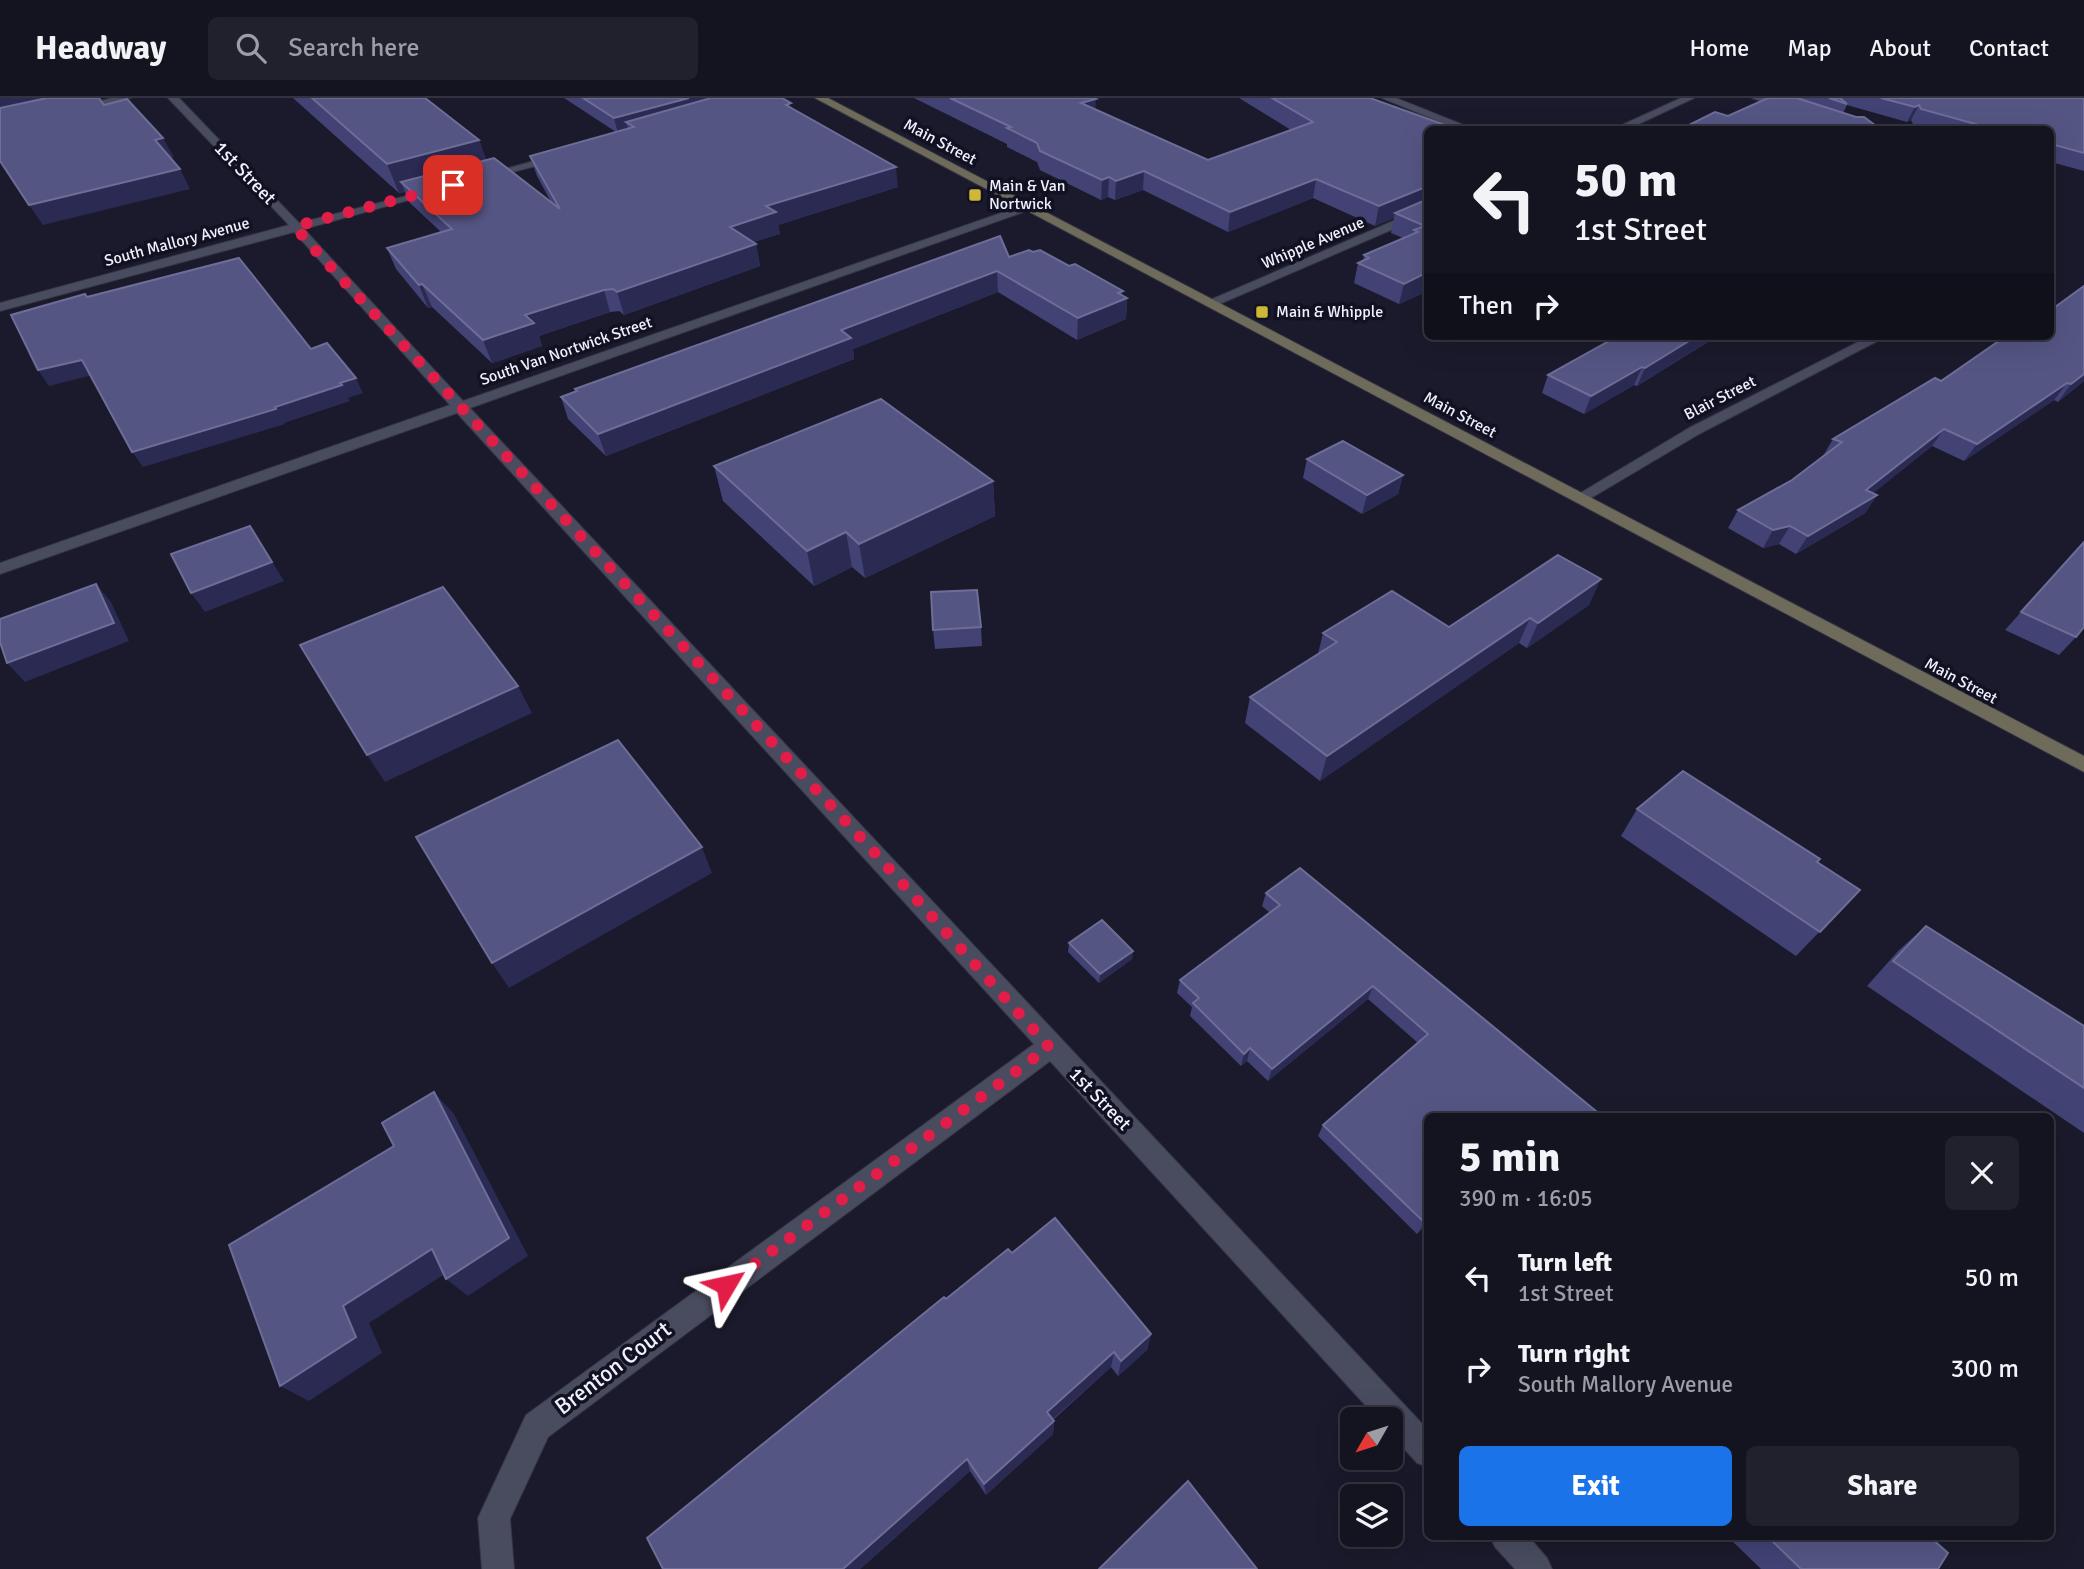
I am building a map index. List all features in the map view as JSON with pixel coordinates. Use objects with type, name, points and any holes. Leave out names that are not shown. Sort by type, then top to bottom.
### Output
[{"type":"main road","name":"Main Street","points":[[820,98],[2084,765]]},
{"type":"street","points":[[63,111],[126,98]]},
{"type":"street","name":"1st Street","points":[[173,98],[296,226],[304,238],[460,407],[875,853],[1049,1047],[1424,1448]]},
{"type":"street","points":[[1387,98],[1460,126]]},
{"type":"street","points":[[1625,126],[1689,98]]},
{"type":"street","points":[[1758,98],[1797,110]]},
{"type":"street","points":[[466,182],[567,155]]},
{"type":"street","name":"South Mallory Avenue","points":[[0,307],[453,185]]},
{"type":"street","name":"South Van Nortwick Street","points":[[0,569],[1025,208]]},
{"type":"street","name":"Whipple Avenue","points":[[1210,303],[1424,212]]},
{"type":"street","name":"Blair Street","points":[[1580,498],[1694,431],[1872,340]]},
{"type":"street","name":"Brenton Court","points":[[498,1569],[494,1518],[537,1426],[1049,1047]]},
{"type":"street","points":[[1510,1540],[1536,1569]]},
{"type":"building","points":[[47,98],[99,98],[104,105],[127,99],[163,138],[155,140],[180,169],[29,205],[0,161],[0,108]]},
{"type":"building","points":[[312,98],[425,98],[479,140],[387,164]]},
{"type":"building","points":[[583,98],[689,98],[614,118]]},
{"type":"building","points":[[711,98],[782,98],[791,103],[786,105],[896,167],[766,206],[776,212],[730,227],[756,244],[617,292],[613,289],[604,290],[525,315],[534,323],[483,340],[422,284],[419,285],[387,248],[452,229],[401,182],[494,158],[560,209],[530,156],[634,127],[626,122]]},
{"type":"building","points":[[950,98],[1093,98],[1096,99],[1081,103],[1208,160],[1313,122],[1272,98],[1370,98],[1448,126],[1424,126],[1424,188],[1379,206],[1316,179],[1230,212],[1144,171],[1116,181],[1109,177],[1102,180],[1040,151],[1037,143],[1007,128],[1011,127]]},
{"type":"building","points":[[1768,98],[1797,98],[1856,117],[1864,117],[1876,126],[1687,126],[1715,112],[1728,116]]},
{"type":"building","points":[[1829,98],[1840,98],[1847,104]]},
{"type":"building","points":[[1881,98],[2084,98],[2084,153],[2054,145],[2054,126],[1983,126],[1921,109],[1919,105],[1915,107]]},
{"type":"building","points":[[1424,201],[1424,226],[1395,213]]},
{"type":"building","points":[[1424,226],[1424,274],[1404,284],[1358,263],[1369,258],[1364,255],[1418,232],[1414,230]]},
{"type":"building","points":[[1000,236],[1009,257],[1029,250],[1040,250],[1069,266],[1075,264],[1123,291],[1118,293],[1127,298],[1078,318],[997,271],[841,330],[851,338],[598,434],[561,397],[577,391],[575,389]]},
{"type":"building","points":[[239,258],[311,349],[327,343],[356,378],[275,407],[276,409],[132,452],[82,360],[38,370],[11,315],[85,294],[87,297]]},
{"type":"building","points":[[2084,286],[2084,374],[2071,384],[2067,383],[1977,444],[1944,429],[1866,490],[1877,495],[1808,536],[1790,526],[1773,530],[1738,510],[1792,480],[1842,442],[1833,439],[1935,378],[1941,381],[2000,340],[2054,340],[2054,308]]},
{"type":"building","points":[[1611,340],[1690,340],[1591,396],[1548,375]]},
{"type":"building","points":[[881,399],[993,481],[859,544],[846,532],[807,551],[714,466]]},
{"type":"building","points":[[1343,441],[1403,475],[1367,495],[1307,459]]},
{"type":"building","points":[[250,526],[272,562],[191,593],[171,554]]},
{"type":"building","points":[[2084,542],[2084,627],[2076,637],[2021,612]]},
{"type":"building","points":[[1558,555],[1601,579],[1538,623],[1530,618],[1327,756],[1250,697],[1337,642],[1323,633],[1392,591],[1449,627]]},
{"type":"building","points":[[96,584],[114,623],[7,663],[0,642],[0,619]]},
{"type":"building","points":[[443,587],[518,686],[367,755],[300,645]]},
{"type":"building","points":[[977,590],[981,627],[933,630],[931,592]]},
{"type":"building","points":[[618,740],[702,847],[492,963],[416,837]]},
{"type":"building","points":[[1683,771],[1820,859],[1817,862],[1860,890],[1820,932],[1637,809]]},
{"type":"building","points":[[1300,868],[1598,1113],[1424,1113],[1424,1222],[1323,1125],[1428,1034],[1373,986],[1272,1069],[1250,1048],[1244,1054],[1193,1003],[1199,998],[1180,980],[1280,905],[1266,893]]},
{"type":"building","points":[[1102,920],[1133,951],[1100,974],[1069,943]]},
{"type":"building","points":[[1926,926],[2084,1026],[2084,1088],[1893,961]]},
{"type":"building","points":[[434,1092],[509,1238],[446,1279],[432,1249],[343,1306],[356,1337],[280,1386],[229,1245],[394,1146],[382,1123]]},
{"type":"building","points":[[1055,1218],[1151,1334],[1121,1361],[1114,1352],[1047,1412],[1054,1421],[984,1484],[967,1459],[843,1569],[663,1569],[647,1538],[944,1297],[946,1299],[1008,1249],[1012,1253]]},
{"type":"building","points":[[1188,1481],[1257,1569],[1099,1569]]},
{"type":"building","points":[[1771,1540],[1933,1540],[1948,1553],[1938,1569],[1801,1569]]},
{"type":"place","name":"Main & Van Nortwick","points":[[975,195]]},
{"type":"place","name":"Main & Whipple","points":[[1262,312]]},
{"type":"route","points":[[453,185],[296,226],[304,238],[491,442],[875,853],[1049,1047],[726,1285]]}]
